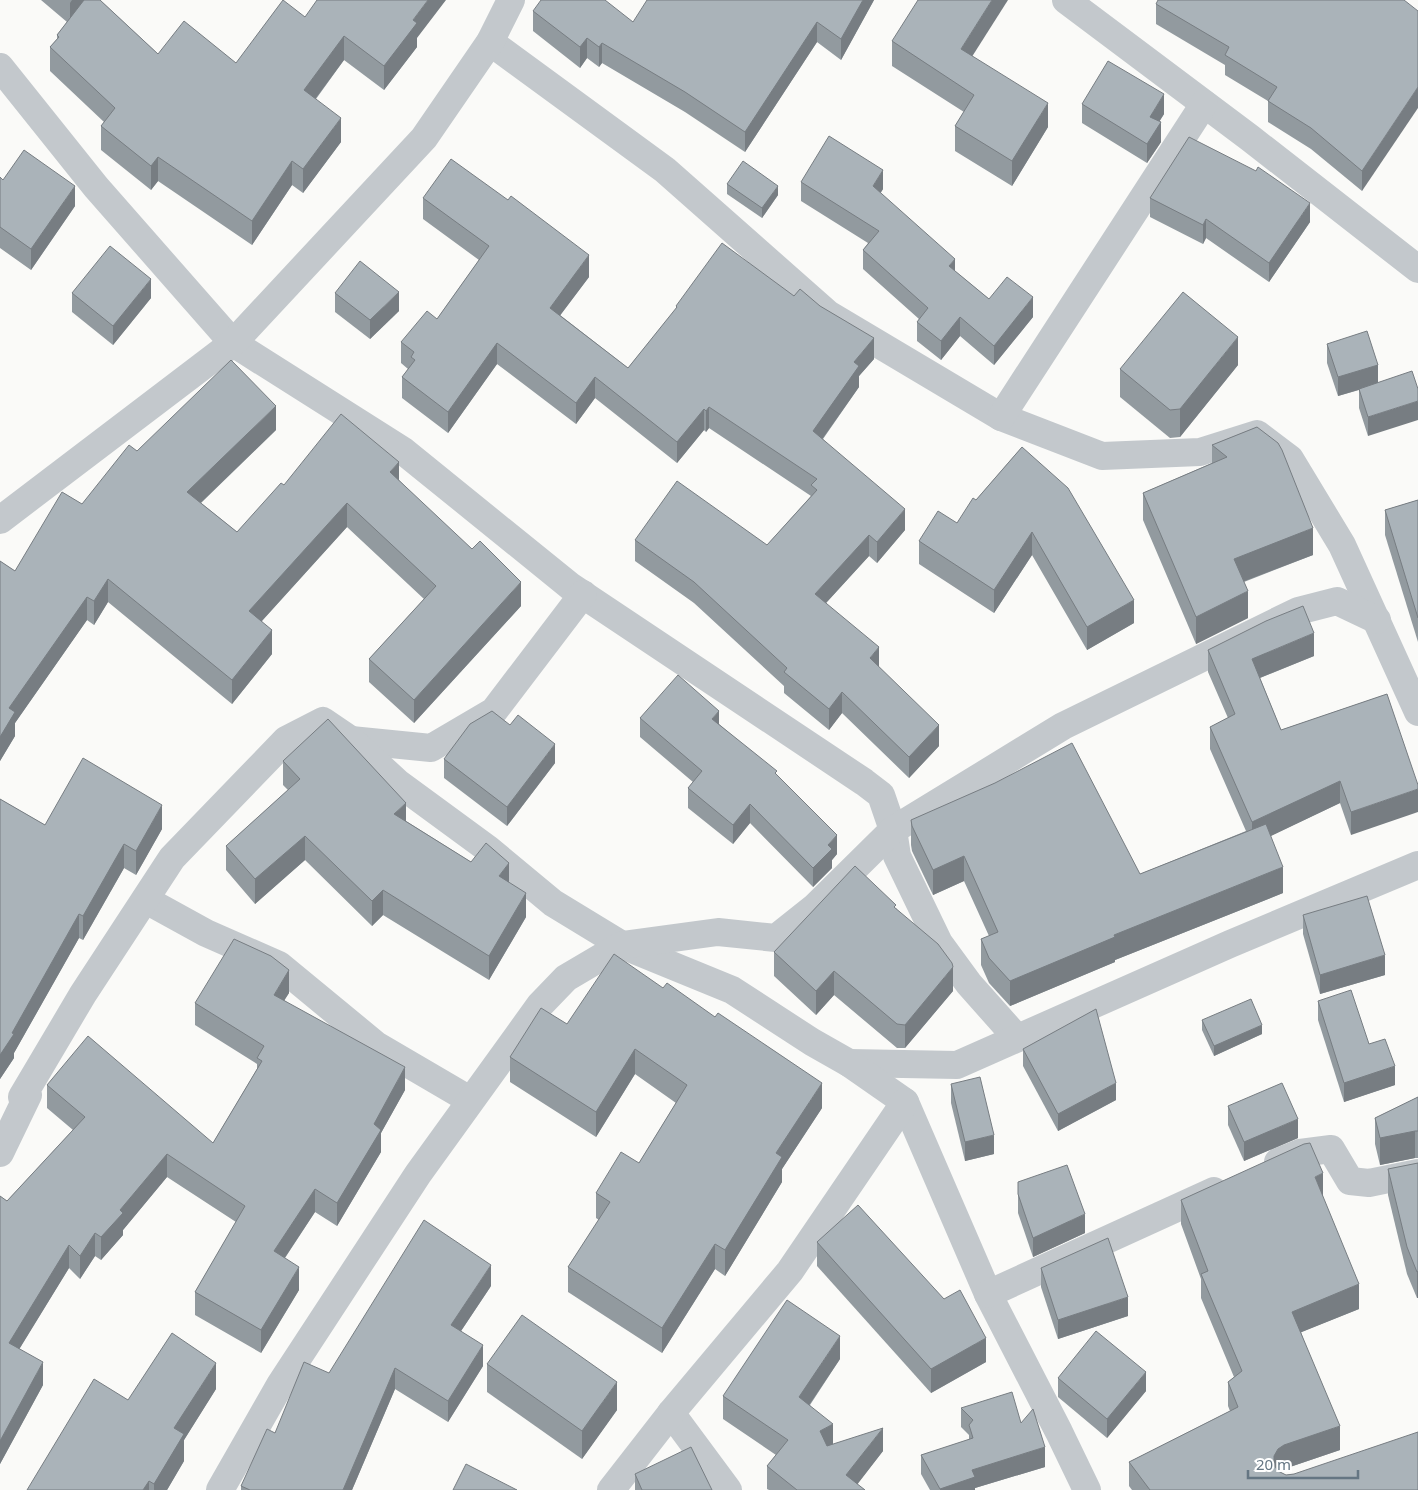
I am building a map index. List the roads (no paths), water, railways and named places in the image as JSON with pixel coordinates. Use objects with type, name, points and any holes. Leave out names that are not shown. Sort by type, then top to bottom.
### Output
[{"type":"street","points":[[0,520],[233,343],[424,138],[490,42],[511,0]]},
{"type":"street","points":[[1066,0],[1418,269]]},
{"type":"street","points":[[490,42],[665,170],[828,314],[1001,417],[1102,456],[1200,452],[1257,434],[1290,459],[1342,546],[1418,712]]},
{"type":"street","points":[[0,67],[96,187],[233,343],[402,450],[570,586],[881,795],[893,830],[897,856],[939,943],[969,984],[1017,1038]]},
{"type":"street","points":[[1001,417],[1204,104]]},
{"type":"street","points":[[351,740],[432,748],[494,711],[584,594]]},
{"type":"street","points":[[220,1490],[280,1385],[413,1182],[540,1005],[566,978],[622,945],[718,932],[776,938],[815,907],[893,830],[1063,726],[1298,611],[1337,601],[1377,620]]},
{"type":"street","points":[[0,1153],[28,1095],[22,1097],[83,994],[172,858],[286,740],[323,722],[351,740],[398,783],[488,849],[552,903],[622,945],[732,990],[812,1042],[849,1063],[905,1102],[988,1294],[1055,1423],[1087,1490]]},
{"type":"street","points":[[849,1063],[957,1064],[1230,944],[1418,865]]},
{"type":"street","points":[[146,900],[206,933],[279,965],[376,1045],[470,1100]]},
{"type":"street","points":[[611,1490],[671,1413],[790,1271],[905,1102]]},
{"type":"street","points":[[1258,1171],[1300,1153],[1331,1149],[1350,1181],[1369,1183],[1418,1173]]},
{"type":"street","points":[[988,1294],[1233,1182]]},
{"type":"street","points":[[671,1413],[728,1490]]}]
